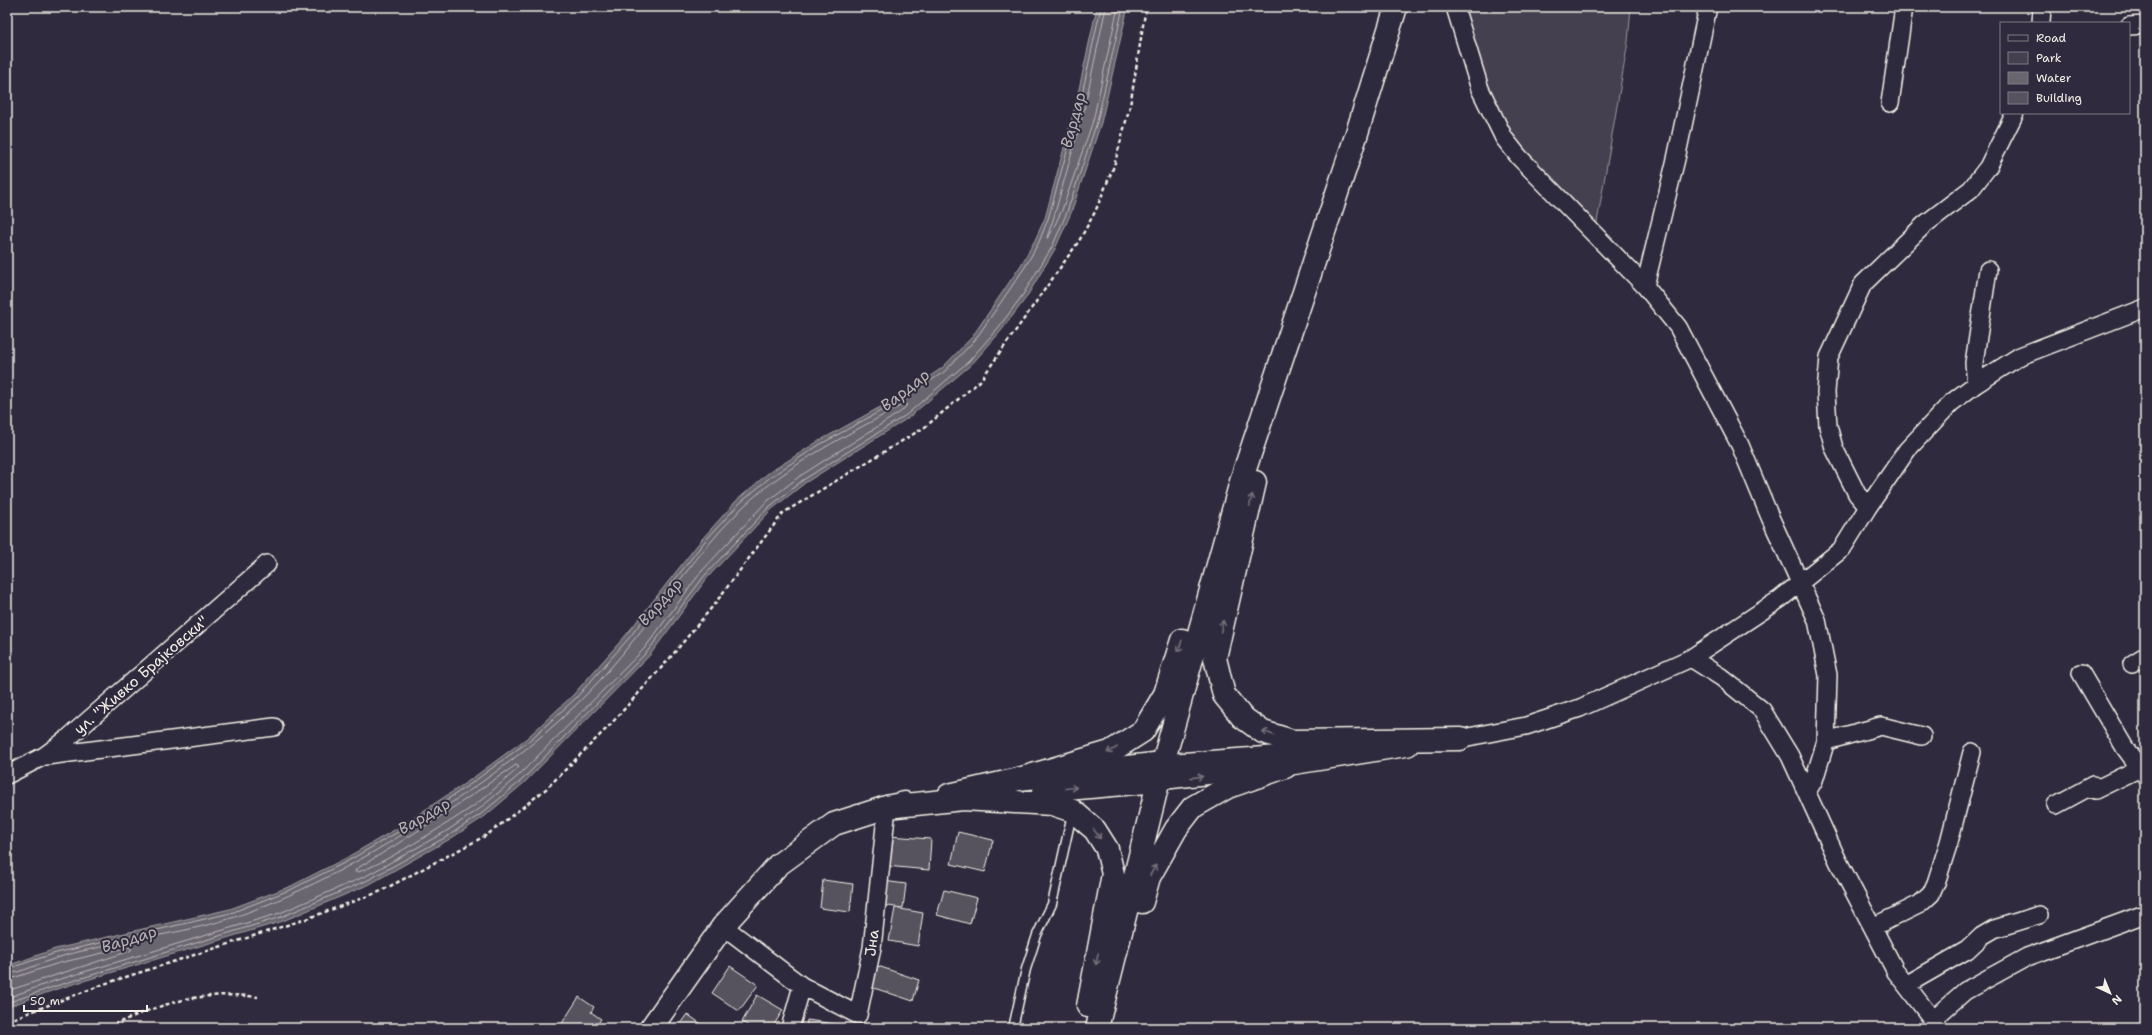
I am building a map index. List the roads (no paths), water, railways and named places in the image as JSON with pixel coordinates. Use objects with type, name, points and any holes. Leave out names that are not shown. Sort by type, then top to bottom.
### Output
[{"type":"main road","points":[[1097,1028],[1160,772],[1242,478],[1356,136],[1396,7]]},
{"type":"main road","points":[[1290,332],[1215,658],[1224,695],[1242,717],[1263,732],[1292,741],[1460,739]]},
{"type":"main road","points":[[651,1028],[723,926],[778,865],[834,824],[887,807],[963,792],[1110,752],[1143,731],[1164,694],[1214,543],[1242,478]]},
{"type":"main road","points":[[1106,1028],[1149,877],[1176,829],[1193,807],[1228,787],[1284,767]]},
{"type":"main road","points":[[1019,778],[1160,772]]},
{"type":"main road","points":[[963,792],[1024,792],[1160,772]]},
{"type":"main road","points":[[887,807],[963,799],[1052,804],[1073,811],[1095,830],[1107,849],[1113,874],[1083,1028]]},
{"type":"street","points":[[1454,7],[1480,89],[1504,138],[1519,158],[1645,286],[1678,327],[1689,345],[1740,445],[1817,620],[1828,675],[1826,741],[1814,780],[1807,792]]},
{"type":"street","points":[[1645,286],[1676,159],[1708,7]]},
{"type":"street","points":[[1890,103],[1904,7]]},
{"type":"street","points":[[2041,22],[2042,7]]},
{"type":"street","points":[[2130,26],[2145,25]]},
{"type":"street","points":[[1868,507],[1857,494],[1834,448],[1828,426],[1826,392],[1829,357],[1863,284],[1924,225],[1971,189],[1988,168],[2015,114]]},
{"type":"street","points":[[1976,384],[1974,363],[1988,270]]},
{"type":"street","points":[[1160,772],[1284,767],[1460,739],[1526,726],[1580,708],[1691,658],[1780,599],[1799,581],[1842,549],[1868,507],[1907,450],[1951,403],[1976,384],[2020,356],[2145,308]]},
{"type":"street","name":"ул. \"Живко Брајковски\"","points":[[7,775],[44,756],[68,739],[267,564]]},
{"type":"street","points":[[1691,658],[1720,677],[1762,710],[1790,756],[1838,861],[1896,972],[1935,1024],[1965,991],[2026,957],[2142,915]]},
{"type":"street","points":[[2056,805],[2093,786],[2095,790],[2142,771],[2125,748],[2081,673]]},
{"type":"street","points":[[44,756],[274,726]]},
{"type":"street","points":[[1826,741],[1881,726],[1922,736]]},
{"type":"street","points":[[1160,772],[1460,739]]},
{"type":"street","points":[[1873,927],[1920,904],[1930,894],[1936,883],[1949,842],[1972,752]]},
{"type":"street","name":"Јна","points":[[723,926],[802,986],[858,1015],[872,948],[887,807]]},
{"type":"street","points":[[1906,985],[1967,950],[1982,936],[1994,929],[2039,915]]},
{"type":"street","points":[[790,1028],[802,986]]},
{"type":"lane","points":[[1012,1028],[1026,969],[1037,935],[1052,904],[1073,811]]},
{"type":"water","name":"Вардар","points":[[1097,7],[1128,7],[1101,123],[1071,213],[1055,249],[1026,298],[1001,331],[972,364],[908,418],[805,483],[771,510],[708,577],[650,655],[524,783],[484,817],[450,839],[370,884],[283,921],[57,989],[7,1007],[7,966],[55,949],[230,909],[291,886],[344,859],[396,829],[470,780],[527,738],[573,695],[626,635],[702,539],[736,501],[767,474],[817,442],[902,395],[942,368],[972,337],[1021,265],[1045,218],[1075,107]]}]
